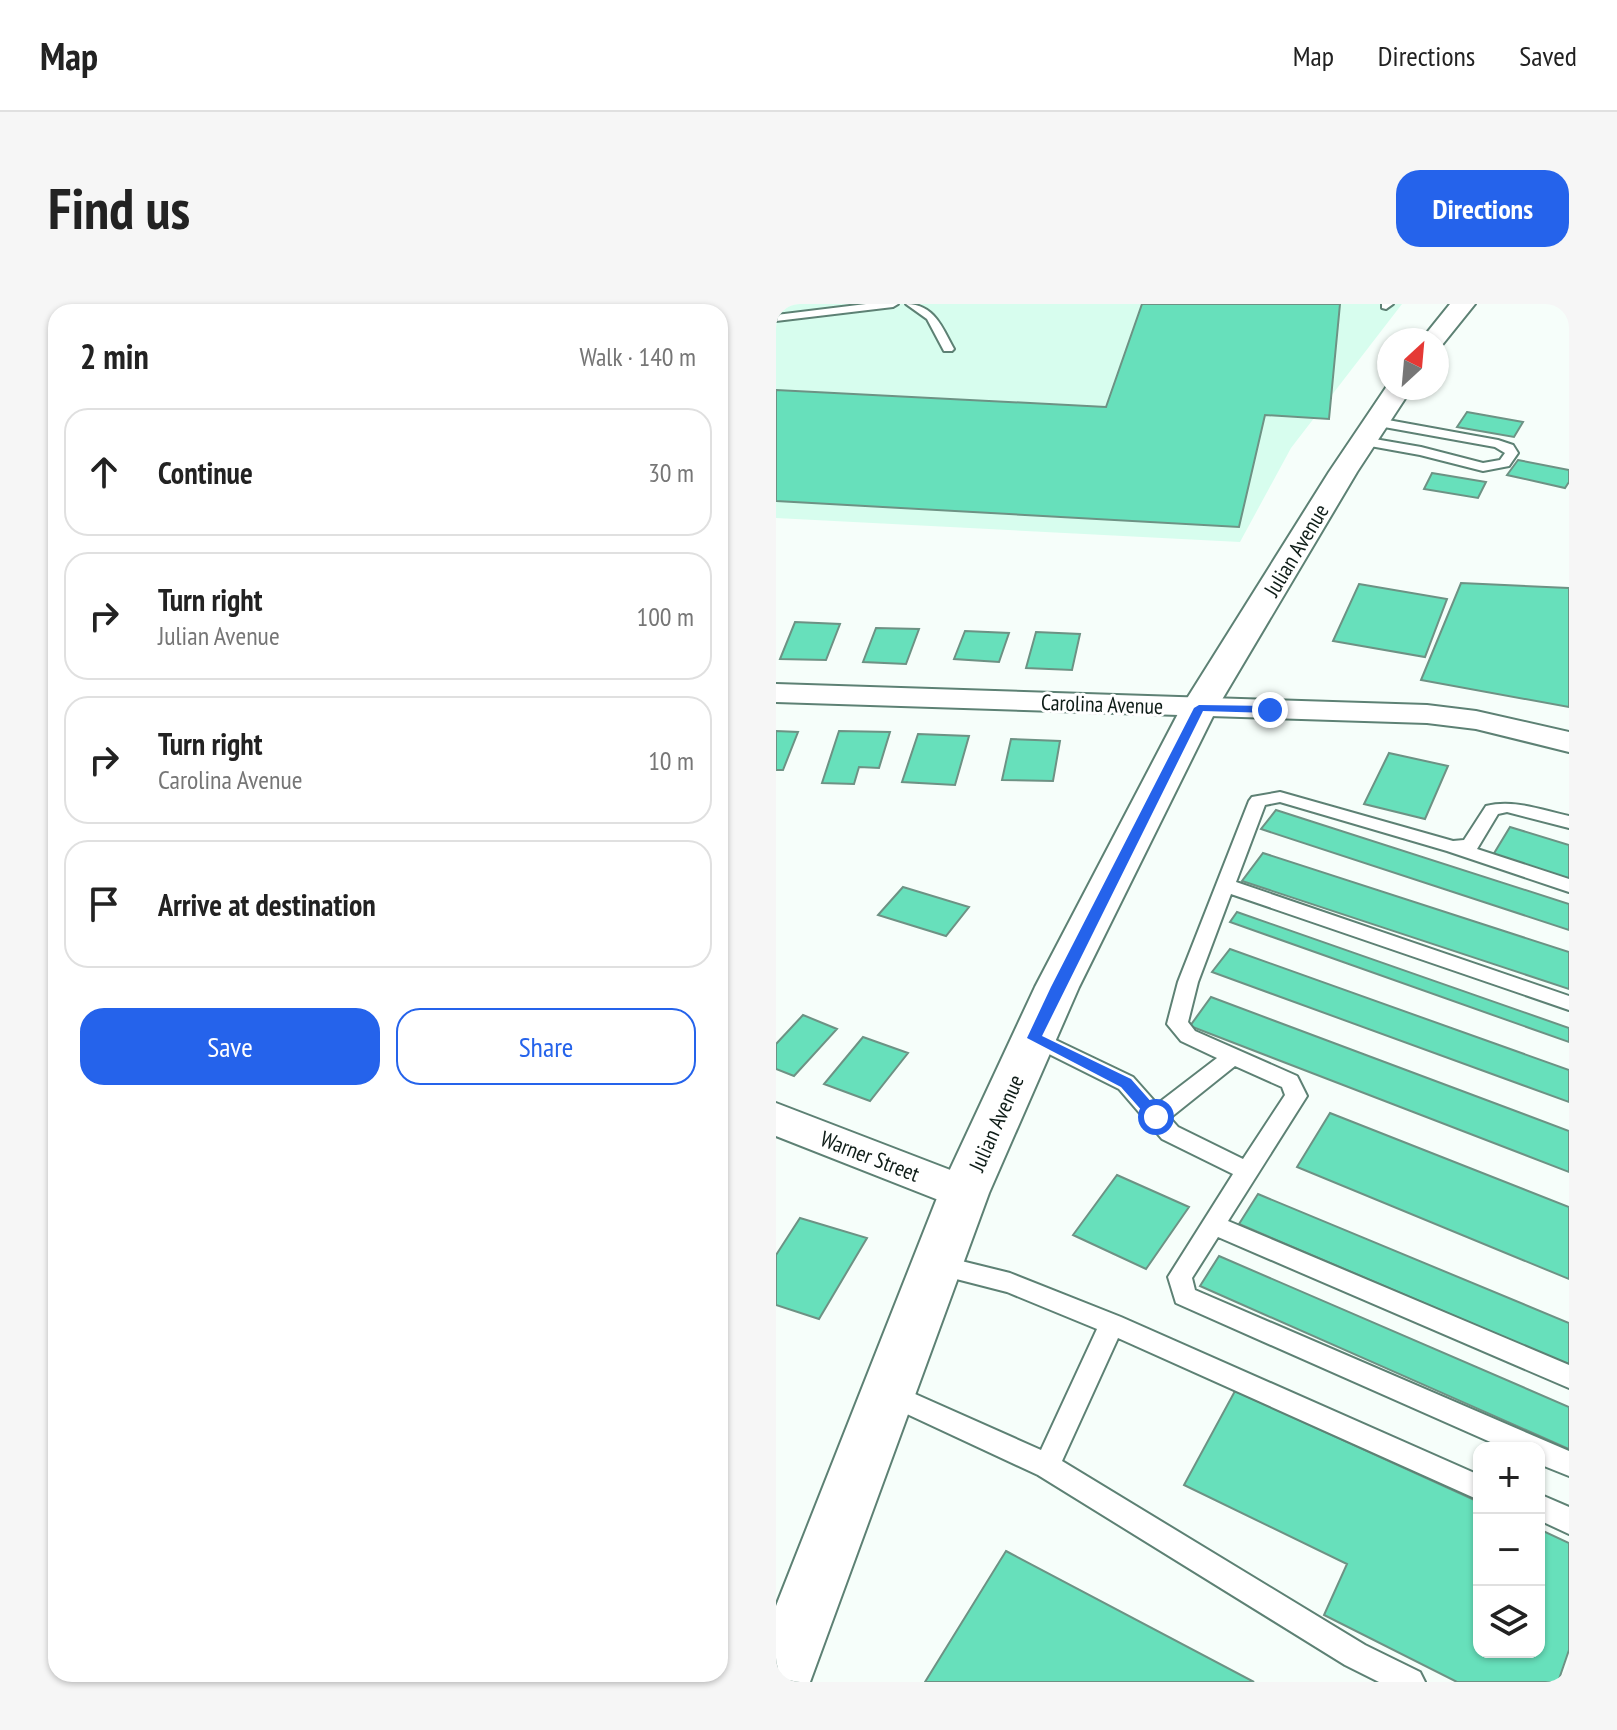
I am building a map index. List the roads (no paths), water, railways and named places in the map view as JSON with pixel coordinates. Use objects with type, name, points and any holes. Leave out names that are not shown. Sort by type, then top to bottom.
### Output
[{"type":"street","points":[[1443,328],[1463,304]]},
{"type":"street","name":"Julian Avenue","points":[[778,1682],[964,1193],[1070,960],[1199,708],[1391,400]]},
{"type":"street","name":"Carolina Avenue","points":[[776,693],[1427,714],[1476,720],[1569,742]]},
{"type":"street","name":"Warner Street","points":[[776,1119],[964,1193]]},
{"type":"lane","points":[[776,318],[893,304]]},
{"type":"lane","points":[[911,304],[931,317],[948,349]]},
{"type":"lane","points":[[1370,432],[1498,444],[1512,453],[1504,463],[1483,467],[1421,451],[1370,432]]},
{"type":"lane","points":[[1518,1442],[1184,1296],[1180,1277],[1296,1096],[1290,1082],[1188,1036],[1177,1024],[1188,982],[1258,801],[1280,797],[1453,847],[1569,886]]},
{"type":"lane","points":[[1453,847],[1470,845],[1492,810],[1507,807],[1569,822]]},
{"type":"lane","points":[[1225,885],[1569,1003]]},
{"type":"lane","points":[[1034,1038],[1126,1083],[1170,1133],[1247,1171]]},
{"type":"lane","points":[[1156,1117],[1232,1057]]},
{"type":"lane","points":[[1213,1225],[1569,1377]]},
{"type":"lane","points":[[937,1265],[1010,1283],[1112,1324],[1473,1485]]},
{"type":"lane","points":[[1047,1466],[1112,1324]]},
{"type":"lane","points":[[888,1393],[1047,1466],[1355,1655],[1410,1682]]},
{"type":"lane","points":[[1545,1454],[1569,1464]]},
{"type":"lane","points":[[1545,1510],[1569,1521]]}]
